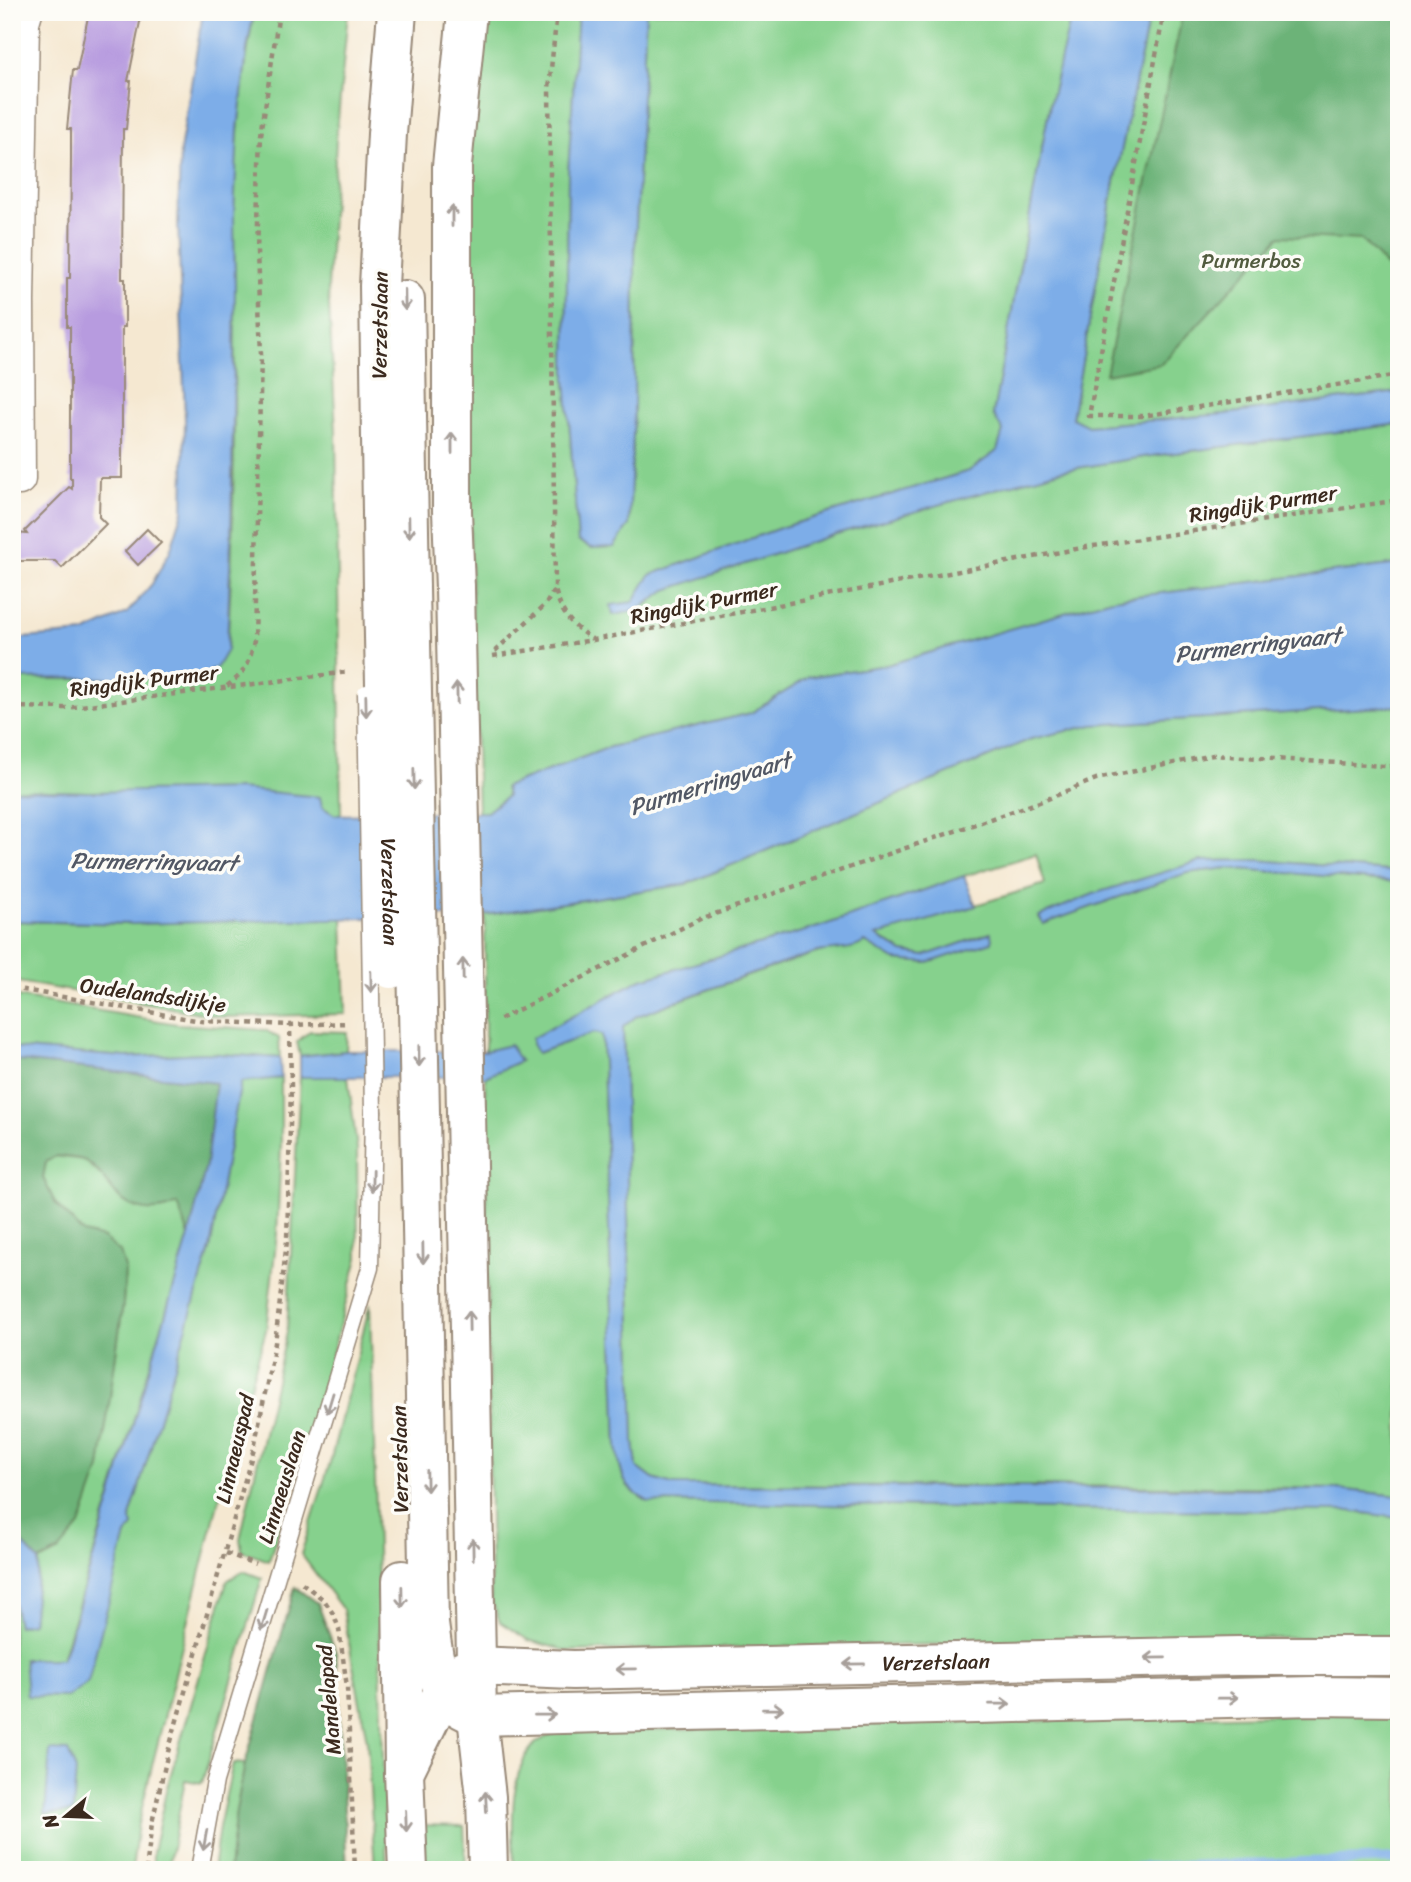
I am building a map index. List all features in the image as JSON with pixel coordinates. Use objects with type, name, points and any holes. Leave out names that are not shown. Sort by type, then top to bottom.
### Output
[{"type":"main road","name":"Verzetslaan","points":[[397,12],[411,84],[405,154],[405,296],[397,589],[396,1112],[404,1772],[408,1870]]},
{"type":"main road","points":[[467,12],[452,166],[452,511],[475,1666],[477,1716],[486,1797],[488,1870]]},
{"type":"main road","name":"Verzetslaan","points":[[396,1112],[429,1624],[434,1659],[444,1690]]},
{"type":"main road","name":"Verzetslaan","points":[[404,1772],[444,1690],[458,1673],[475,1666],[573,1670],[1224,1656],[1399,1656]]},
{"type":"main road","points":[[444,1690],[450,1701],[477,1716]]},
{"type":"main road","name":"Verzetslaan","points":[[477,1716],[1313,1696],[1399,1698]]},
{"type":"street","points":[[12,479],[19,479],[20,18]]},
{"type":"lane","name":"Verzetslaan","points":[[361,671],[396,1112]]},
{"type":"lane","name":"Linnaeuslaan","points":[[199,1870],[215,1781],[370,1268],[396,1112]]},
{"type":"path","points":[[226,686],[239,677],[249,664],[254,641],[261,355],[257,251],[261,135],[279,12]]},
{"type":"path","points":[[557,12],[549,88],[555,589],[559,607],[571,622],[593,639]]},
{"type":"path","points":[[1164,12],[1089,416],[1143,416],[1399,375]]},
{"type":"path","name":"Ringdijk Purmer","points":[[555,589],[546,604],[489,656],[1087,547],[1399,500]]},
{"type":"path","name":"Ringdijk Purmer","points":[[12,707],[66,708],[361,671]]},
{"type":"path","points":[[487,1019],[500,1019],[700,919],[1045,800],[1096,779],[1213,755],[1399,767]]},
{"type":"path","name":"Oudelandsdijkje","points":[[12,988],[201,1021],[290,1025],[356,1023]]},
{"type":"path","name":"Linnaeuspad","points":[[146,1870],[152,1823],[168,1752],[254,1448],[275,1343],[287,1241],[290,1025]]},
{"type":"path","name":"Mandelapad","points":[[226,1553],[301,1583],[324,1600],[334,1615],[339,1629],[347,1687],[355,1870]]},
{"type":"green space","points":[[254,12],[348,12],[336,141],[328,288],[336,431],[341,815],[335,815],[322,807],[87,792],[12,790],[12,679],[145,679],[227,650],[234,472],[236,163]]},
{"type":"green space","points":[[479,12],[578,12],[568,174],[566,379],[578,541],[591,548],[614,547],[629,525],[634,413],[635,246],[646,12],[1072,12],[1050,104],[993,414],[1003,431],[997,451],[969,471],[783,527],[650,575],[648,604],[665,590],[836,534],[1059,471],[1144,457],[1399,424],[1399,564],[1112,599],[887,665],[809,677],[751,713],[610,747],[505,787],[507,796],[487,812],[478,813],[462,262]]},
{"type":"green space","name":"Purmerbos","points":[[1150,12],[1399,12],[1399,392],[1225,414],[1087,426],[1072,418],[1111,201]]},
{"type":"green space","points":[[1183,12],[1399,12],[1399,280],[1362,240],[1280,236],[1161,364],[1106,374]]},
{"type":"green space","points":[[1399,706],[1399,872],[1258,860],[1200,861],[1039,917],[1043,924],[1187,873],[1228,868],[1399,882],[1399,1496],[1337,1489],[1252,1487],[673,1485],[653,1479],[637,1467],[634,1442],[623,1027],[635,1017],[825,951],[854,947],[865,942],[895,960],[928,963],[992,941],[990,933],[924,956],[903,952],[876,935],[1045,884],[1036,854],[964,876],[822,926],[639,980],[538,1053],[593,1032],[602,1035],[617,1446],[624,1479],[640,1497],[649,1502],[1350,1511],[1399,1518],[1399,1636],[567,1651],[528,1640],[500,1622],[491,1599],[485,1077],[520,1061],[485,1051],[485,915],[687,884],[1031,739],[1093,725]]},
{"type":"green space","points":[[343,917],[346,1014],[223,1017],[12,981],[12,921],[133,924]]},
{"type":"green space","points":[[12,996],[177,1024],[265,1030],[279,1038],[280,1058],[205,1053],[126,1057],[12,1048]]},
{"type":"green space","points":[[310,1031],[347,1032],[346,1051],[300,1056],[297,1042]]},
{"type":"green space","points":[[12,1060],[216,1083],[206,1165],[189,1236],[178,1204],[154,1210],[138,1208],[123,1201],[97,1171],[83,1160],[56,1156],[46,1162],[43,1178],[55,1203],[83,1233],[103,1238],[120,1252],[125,1268],[123,1304],[100,1468],[80,1526],[59,1551],[39,1561],[20,1541],[12,1435]]},
{"type":"green space","points":[[300,1077],[348,1077],[357,1149],[358,1258],[325,1380],[269,1561],[242,1551],[240,1539],[287,1332]]},
{"type":"green space","points":[[281,1078],[277,1234],[266,1330],[228,1463],[153,1762],[138,1824],[132,1870],[12,1870],[12,1593],[18,1626],[32,1623],[39,1561],[59,1551],[100,1468],[123,1304],[125,1268],[103,1238],[83,1233],[55,1203],[43,1178],[46,1162],[55,1156],[84,1160],[105,1179],[118,1197],[172,1206],[178,1203],[189,1236],[62,1659],[24,1660],[66,1697],[126,1535],[133,1526],[130,1517],[210,1249],[241,1081]]},
{"type":"green space","points":[[370,1304],[387,1870],[375,1870],[367,1741],[343,1610],[301,1554],[331,1459]]},
{"type":"green space","points":[[243,1571],[262,1578],[202,1783],[185,1780],[168,1870],[153,1870],[153,1852],[166,1791],[227,1581]]},
{"type":"green space","points":[[295,1587],[318,1604],[336,1653],[347,1870],[229,1870],[245,1764]]},
{"type":"green space","points":[[1399,1712],[1399,1870],[514,1870],[513,1805],[519,1773],[533,1746],[556,1732]]},
{"type":"green space","points":[[233,1763],[245,1764],[229,1870],[213,1870],[219,1827]]},
{"type":"green space","points":[[423,1825],[464,1826],[466,1870],[425,1870]]},
{"type":"water","points":[[203,12],[254,12],[238,130],[234,215],[231,541],[227,650],[217,667],[201,677],[12,679],[12,639],[84,633],[127,613],[152,584],[170,551],[183,511],[185,420],[178,223],[180,151]]},
{"type":"water","points":[[578,12],[646,12],[635,246],[634,413],[629,525],[614,547],[591,548],[578,541],[566,379],[568,174]]},
{"type":"water","points":[[1072,12],[1150,12],[1111,201],[1072,418],[1088,426],[1225,414],[1399,392],[1399,424],[1144,457],[1059,471],[836,534],[666,590],[636,611],[613,615],[611,605],[633,602],[650,575],[783,527],[969,471],[997,451],[1003,431],[993,414],[1050,104]]},
{"type":"water","name":"Purmerringvaart","points":[[1399,564],[1399,706],[1093,725],[1031,739],[686,884],[485,915],[133,924],[12,921],[12,790],[87,792],[239,789],[320,797],[322,807],[335,815],[487,812],[507,796],[505,787],[610,747],[751,713],[809,677],[887,665],[1112,599]]},
{"type":"water","points":[[1258,860],[1399,872],[1399,882],[1227,868],[1187,873],[1043,924],[1039,916],[1096,893],[1200,861]]},
{"type":"water","points":[[964,876],[976,906],[876,936],[903,952],[924,956],[991,933],[992,942],[928,963],[895,960],[865,942],[853,947],[814,953],[657,1008],[635,1017],[623,1027],[634,1442],[637,1467],[653,1479],[673,1485],[1337,1489],[1399,1496],[1399,1518],[1350,1511],[649,1502],[628,1486],[617,1446],[602,1035],[593,1033],[537,1053],[532,1038],[639,980],[822,926]]},
{"type":"water","points":[[510,1045],[520,1061],[485,1077],[300,1077],[300,1056],[346,1051],[485,1051]]},
{"type":"water","points":[[12,1048],[126,1057],[205,1053],[280,1058],[281,1078],[241,1082],[210,1249],[130,1517],[133,1526],[126,1535],[88,1682],[67,1697],[27,1696],[24,1659],[62,1659],[66,1649],[189,1236],[206,1165],[216,1083],[12,1060]]},
{"type":"water","points":[[12,1435],[20,1541],[39,1561],[32,1623],[18,1626],[12,1593]]},
{"type":"water","points":[[50,1750],[68,1751],[76,1770],[73,1812],[45,1814]]},
{"type":"building","points":[[89,12],[142,12],[128,81],[131,81],[126,129],[123,129],[122,279],[125,279],[125,327],[122,327],[122,478],[100,478],[99,517],[106,524],[62,568],[55,561],[17,561],[17,583],[12,583],[12,530],[27,534],[25,531],[69,487],[72,489],[70,327],[67,327],[71,129],[67,129],[73,70],[77,70]]},
{"type":"building","points":[[147,529],[161,543],[138,565],[125,551]]},
{"type":"waterway","points":[[1064,1870],[1399,1859]]}]
